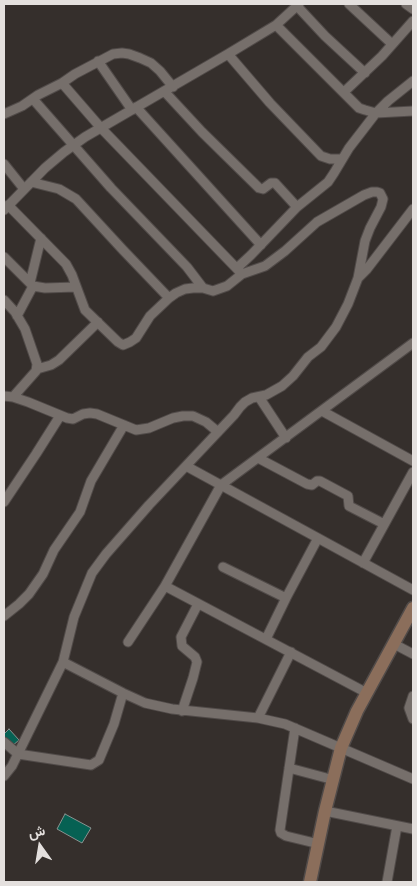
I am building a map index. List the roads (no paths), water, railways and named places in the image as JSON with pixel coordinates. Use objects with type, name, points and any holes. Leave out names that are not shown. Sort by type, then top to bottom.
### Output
[{"type":"main road","points":[[310,882],[341,748],[367,693],[413,608]]},
{"type":"street","points":[[349,4],[392,44]]},
{"type":"street","points":[[406,4],[413,9]]},
{"type":"street","points":[[365,73],[325,36],[298,5],[276,25],[73,145],[45,168],[5,209],[41,238],[66,264],[86,310],[118,342],[124,345],[136,338],[150,316],[176,293],[186,289],[203,288],[213,291],[234,282],[260,245],[297,207],[328,182],[349,148],[376,113],[413,81]]},
{"type":"street","points":[[344,92],[365,73],[413,21]]},
{"type":"street","points":[[276,25],[359,108],[376,113],[413,110]]},
{"type":"street","points":[[4,114],[22,106],[113,54],[140,58],[151,63],[173,86]]},
{"type":"street","points":[[228,54],[270,103],[321,156],[330,159],[342,159]]},
{"type":"street","points":[[98,62],[134,108],[260,245]]},
{"type":"street","points":[[62,83],[101,128],[240,271]]},
{"type":"street","points":[[164,92],[259,188],[263,189],[274,183],[297,207]]},
{"type":"street","points":[[33,98],[111,188],[187,267],[203,288]]},
{"type":"street","points":[[4,164],[24,189]]},
{"type":"street","points":[[32,182],[59,189],[76,199],[170,298]]},
{"type":"street","points":[[4,776],[12,766],[63,662],[74,616],[92,573],[148,505],[245,402],[252,398],[266,395],[282,386],[293,376],[308,357],[327,340],[348,304],[358,278],[365,240],[382,204],[382,196],[377,192],[364,195],[317,222],[265,266],[240,271]]},
{"type":"street","points":[[358,278],[413,209]]},
{"type":"street","points":[[17,316],[31,285],[41,238]]},
{"type":"street","points":[[4,257],[31,285],[45,288],[76,287]]},
{"type":"street","points":[[4,300],[25,329],[37,369]]},
{"type":"street","points":[[8,396],[37,369],[51,365],[59,360],[98,322]]},
{"type":"street","points":[[128,642],[164,586],[221,485],[413,343]]},
{"type":"street","points":[[8,396],[28,402],[60,416],[73,419],[83,414],[97,414],[136,430],[142,430],[174,418],[193,416],[206,422],[218,432]]},
{"type":"street","points":[[258,397],[286,438]]},
{"type":"street","points":[[322,411],[413,461]]},
{"type":"street","points":[[4,502],[60,416]]},
{"type":"street","points":[[4,616],[29,594],[43,574],[54,550],[80,512],[91,482],[124,425]]},
{"type":"street","points":[[258,458],[308,484],[318,481],[327,485],[348,496],[349,506],[384,524]]},
{"type":"street","points":[[186,466],[413,590]]},
{"type":"street","points":[[363,563],[413,472]]},
{"type":"street","points":[[266,639],[318,538]]},
{"type":"street","points":[[223,567],[286,598]]},
{"type":"street","points":[[164,586],[367,693]]},
{"type":"street","points":[[182,711],[197,662],[195,657],[182,646],[181,637],[198,604]]},
{"type":"street","points":[[394,644],[413,654]]},
{"type":"street","points":[[258,718],[291,652]]},
{"type":"street","points":[[63,662],[123,694],[145,703],[172,710],[258,718],[285,724],[413,780]]},
{"type":"street","points":[[4,742],[18,754],[91,765],[99,760],[114,724],[123,694]]},
{"type":"street","points":[[413,696],[409,708],[413,719]]},
{"type":"street","points":[[294,728],[280,828],[281,833],[319,844]]},
{"type":"street","points":[[288,768],[334,780]]},
{"type":"street","points":[[325,811],[413,829]]},
{"type":"street","points":[[387,882],[397,826]]}]
